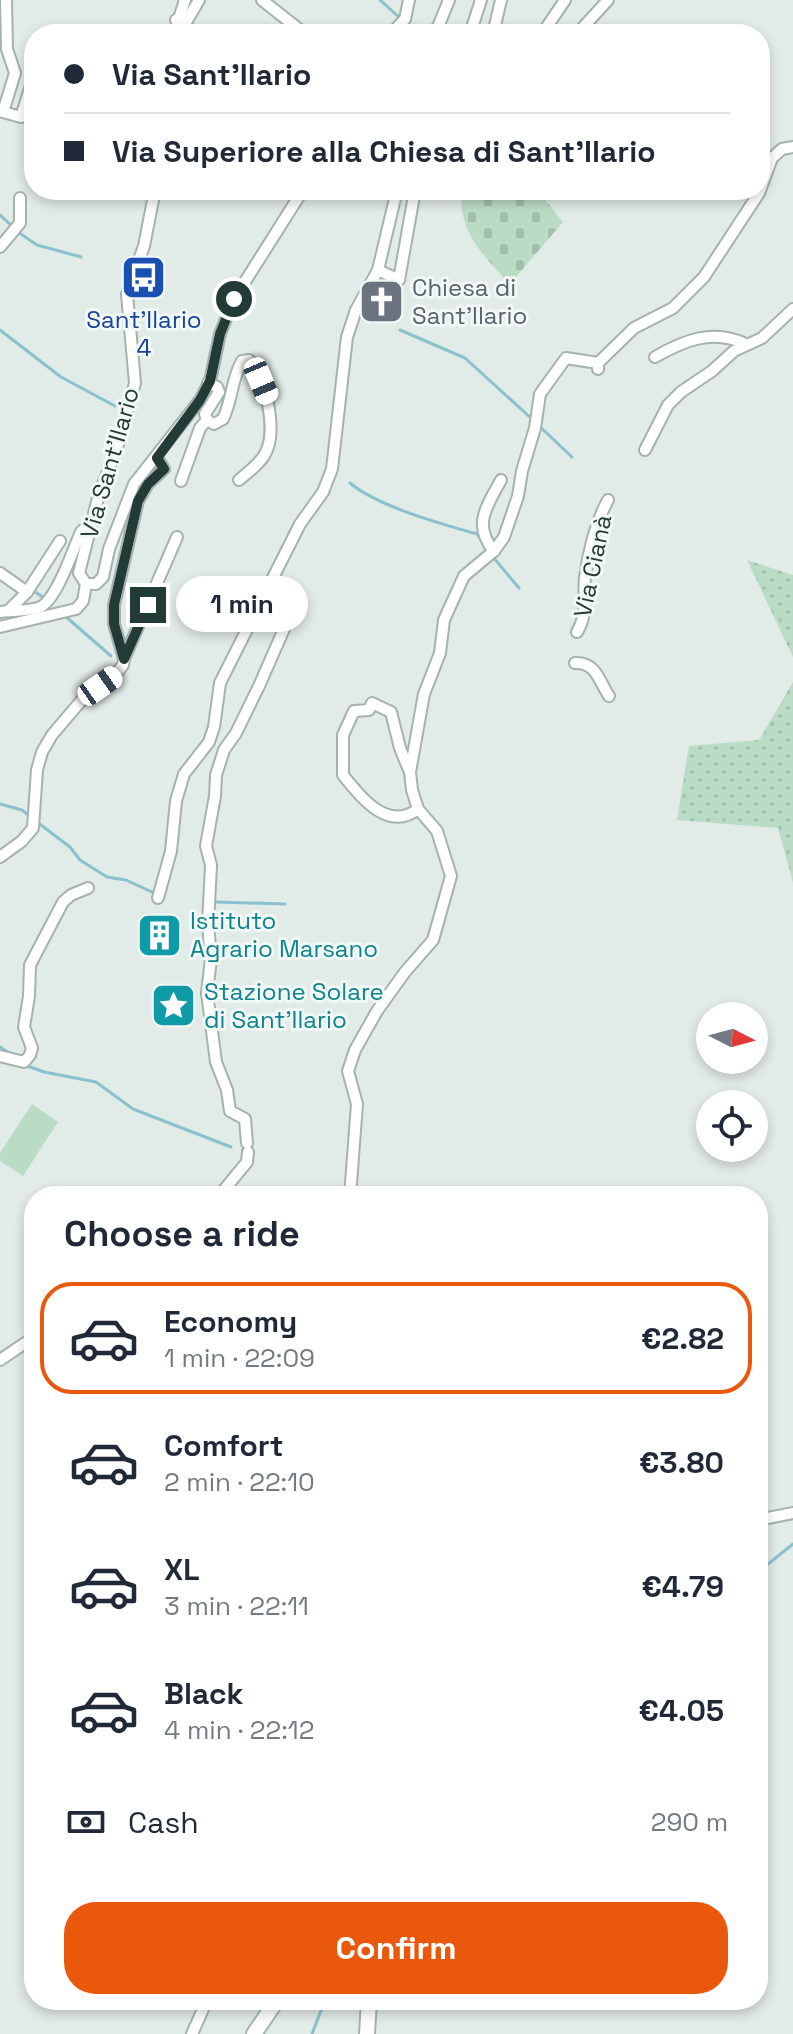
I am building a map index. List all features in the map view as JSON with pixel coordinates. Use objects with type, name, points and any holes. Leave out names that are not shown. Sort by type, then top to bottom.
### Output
[{"type":"street","points":[[6,0],[7,49],[15,73],[2,118],[21,117],[24,108]]},
{"type":"street","points":[[175,24],[185,0]]},
{"type":"street","points":[[176,20],[185,24],[199,0]]},
{"type":"street","points":[[262,0],[292,24]]},
{"type":"street","points":[[400,24],[405,19],[409,0]]},
{"type":"street","points":[[440,24],[449,0]]},
{"type":"street","points":[[473,24],[481,0]]},
{"type":"street","points":[[495,24],[501,0]]},
{"type":"street","points":[[549,24],[565,0]]},
{"type":"street","points":[[586,24],[608,0]]},
{"type":"street","points":[[770,163],[782,149],[793,147]]},
{"type":"street","points":[[0,247],[20,223],[20,198]]},
{"type":"street","name":"Via Sant'Ilario","points":[[153,200],[144,246],[127,294],[135,383],[121,437],[99,494],[79,573],[86,584],[96,584],[103,577],[109,549],[129,494],[200,400],[234,299],[297,200]]},
{"type":"street","points":[[158,898],[171,851],[176,801],[184,774],[209,742],[220,683],[300,524],[323,492],[332,469],[347,337],[356,310],[378,270],[395,200]]},
{"type":"street","points":[[378,270],[399,280],[413,200]]},
{"type":"street","points":[[410,772],[424,694],[440,653],[444,620],[464,576],[494,551],[504,537],[518,496],[540,394],[566,358],[598,366],[634,328],[673,308],[704,277],[754,200]]},
{"type":"street","points":[[389,234],[404,244]]},
{"type":"street","points":[[645,450],[668,405],[681,392],[746,344],[762,338],[793,309]]},
{"type":"street","points":[[655,357],[685,340],[720,337],[746,344]]},
{"type":"street","name":"Via Sant'Ilario","points":[[208,383],[217,387],[219,392],[205,414],[207,420],[214,424],[223,419],[242,361],[249,360],[254,365],[268,397],[270,437],[267,451],[239,480]]},
{"type":"street","name":"Via Sant'Ilario","points":[[181,481],[200,428],[207,420]]},
{"type":"street","name":"Via Sant'Ilario","points":[[124,659],[114,624],[114,605],[138,501],[148,484],[164,469],[157,458]]},
{"type":"street","points":[[494,551],[483,538],[482,527],[486,508],[501,480]]},
{"type":"street","name":"Via Cianà","points":[[577,632],[584,621],[585,578],[599,516],[608,500]]},
{"type":"street","points":[[4,612],[39,608],[45,603],[62,576],[81,532],[91,530]]},
{"type":"street","points":[[0,857],[22,841],[33,828],[37,770],[42,752],[52,735],[86,695],[120,671],[177,537]]},
{"type":"street","points":[[4,612],[27,592],[60,541]]},
{"type":"street","points":[[0,573],[27,592]]},
{"type":"street","points":[[0,627],[76,609],[83,601],[86,584]]},
{"type":"street","points":[[225,1186],[247,1152],[245,1119],[230,1111],[227,1090],[216,1062],[211,1028],[207,993],[211,959],[208,924],[211,865],[206,846],[216,775],[224,750],[248,710],[284,629]]},
{"type":"street","points":[[575,663],[584,663],[593,668],[609,696]]},
{"type":"street","points":[[351,1186],[357,1104],[348,1071],[355,1050],[377,1011],[433,940],[451,876],[437,831],[418,809],[410,772],[390,711],[372,703],[369,710],[354,711],[343,735],[343,775],[360,797],[386,815],[397,818],[418,809]]},
{"type":"street","points":[[2,1056],[24,1062],[30,1055],[32,1048],[24,1027],[30,965],[63,902],[88,888]]},
{"type":"street","points":[[0,1360],[24,1344]]},
{"type":"street","points":[[768,1518],[793,1513]]},
{"type":"street","points":[[192,2034],[203,2010]]},
{"type":"street","points":[[254,2034],[270,2010]]},
{"type":"street","points":[[367,2034],[368,2010]]},
{"type":"green space","points":[[462,200],[545,200],[563,222],[510,284],[474,242]]},
{"type":"green space","points":[[747,560],[793,575],[793,657]]},
{"type":"green space","points":[[793,682],[793,883],[778,828],[677,820],[689,746],[759,740]]},
{"type":"green space","points":[[32,1104],[58,1122],[23,1176],[0,1161],[0,1153]]},
{"type":"water","points":[[205,585],[217,590],[207,615],[195,610]]},
{"type":"waterway","points":[[380,0],[400,18]]},
{"type":"waterway","points":[[0,215],[13,227]]},
{"type":"waterway","points":[[18,232],[37,245],[81,257]]},
{"type":"waterway","points":[[0,330],[61,377],[115,406]]},
{"type":"waterway","points":[[400,330],[465,358],[532,419]]},
{"type":"waterway","points":[[537,424],[572,457]]},
{"type":"waterway","points":[[350,483],[393,507],[477,534],[482,541]]},
{"type":"waterway","points":[[493,557],[519,588]]},
{"type":"waterway","points":[[31,589],[44,598]]},
{"type":"waterway","points":[[65,616],[111,656]]},
{"type":"waterway","points":[[0,804],[22,810],[31,817]]},
{"type":"waterway","points":[[37,822],[70,847],[80,860],[107,877],[126,880],[154,893]]},
{"type":"waterway","points":[[217,902],[285,904]]},
{"type":"waterway","points":[[0,1047],[9,1053]]},
{"type":"waterway","points":[[25,1065],[96,1082],[133,1109],[231,1147]]},
{"type":"waterway","points":[[768,1564],[793,1544]]},
{"type":"waterway","points":[[312,2034],[321,2010]]},
{"type":"place","name":"Sant'Ilario 4","points":[[144,278]]},
{"type":"place","name":"Chiesa di Sant'Ilario","points":[[381,302]]},
{"type":"place","name":"Istituto Agrario Marsano","points":[[159,935]]},
{"type":"place","name":"Stazione Solare di Sant'Ilario","points":[[173,1006]]},
{"type":"route","points":[[148,605],[124,659],[114,624],[114,605],[138,501],[148,484],[164,469],[157,458],[200,400],[210,381],[220,334],[234,299]]}]
